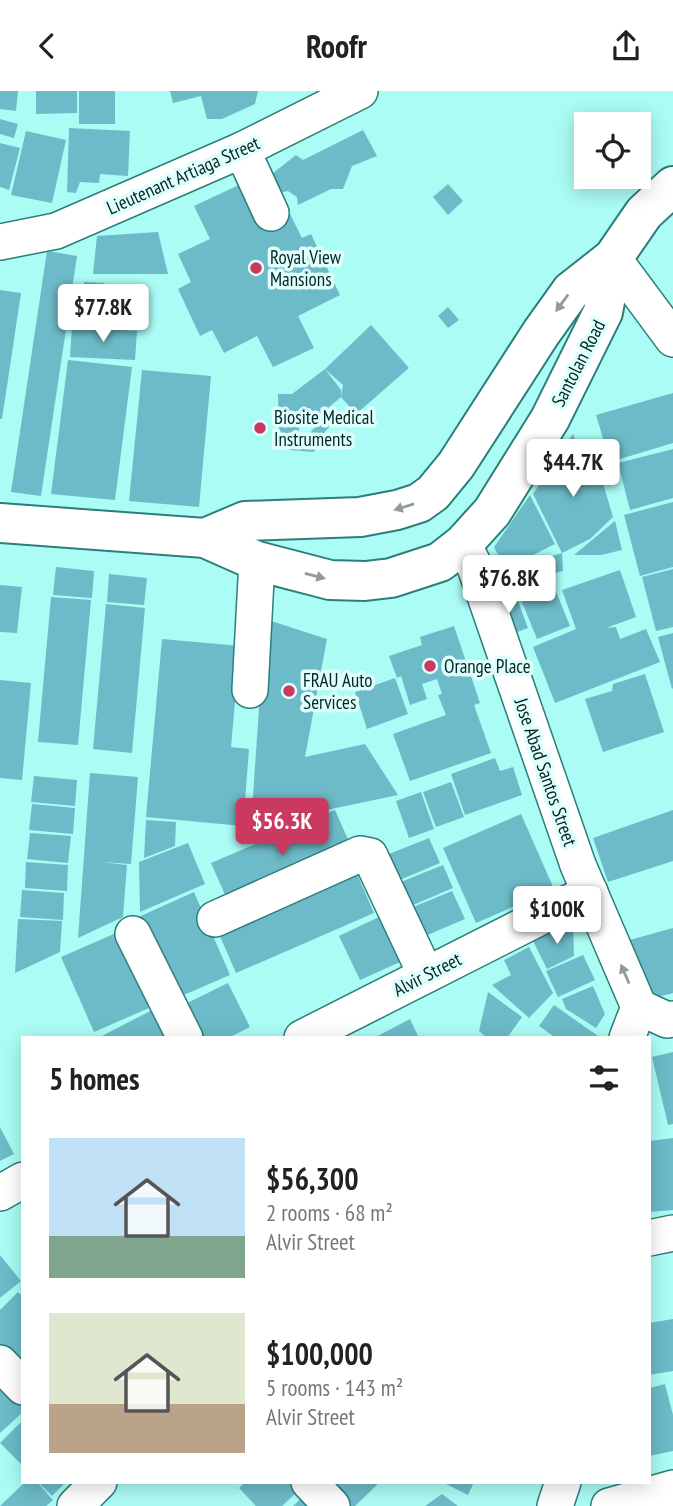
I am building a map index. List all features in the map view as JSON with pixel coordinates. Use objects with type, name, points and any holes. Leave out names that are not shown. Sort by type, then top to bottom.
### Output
[{"type":"main road","name":"Santolan Road","points":[[205,538],[244,521],[360,517],[397,510],[419,503],[433,493],[456,465],[571,291],[613,258],[644,212],[673,185]]},
{"type":"main road","name":"Santolan Road","points":[[0,523],[205,538],[257,561],[330,580],[365,581],[391,578],[440,562],[463,544],[492,512],[550,419],[603,312],[613,258]]},
{"type":"street","name":"Lieutenant Artiaga Street","points":[[0,242],[56,231],[242,150],[360,91]]},
{"type":"street","points":[[242,150],[271,213]]},
{"type":"street","points":[[613,258],[673,339]]},
{"type":"street","name":"Jose Abad Santos Street","points":[[463,544],[475,567],[578,866],[590,892],[633,1023]]},
{"type":"street","points":[[250,690],[257,561]]},
{"type":"street","points":[[215,919],[360,854],[370,856],[426,975]]},
{"type":"street","name":"Alvir Street","points":[[306,1036],[590,892]]},
{"type":"street","points":[[133,934],[184,1036]]},
{"type":"street","points":[[633,1023],[673,1019]]},
{"type":"street","points":[[0,1193],[21,1181]]},
{"type":"street","points":[[651,1238],[673,1233]]},
{"type":"street","points":[[0,1363],[21,1385]]},
{"type":"street","points":[[75,1506],[97,1484]]},
{"type":"street","points":[[311,1484],[332,1506]]},
{"type":"street","points":[[555,1506],[562,1484]]},
{"type":"street","points":[[610,1506],[673,1488]]},
{"type":"building","points":[[0,91],[18,91],[16,111],[0,109]]},
{"type":"building","points":[[36,91],[77,91],[77,113],[36,114]]},
{"type":"building","points":[[79,91],[115,91],[115,124],[79,124]]},
{"type":"building","points":[[170,91],[258,91],[255,104],[222,119],[207,119],[201,96],[173,103]]},
{"type":"building","points":[[0,119],[18,124],[14,138],[0,134]]},
{"type":"building","points":[[69,128],[130,131],[128,176],[100,174],[99,183],[80,182],[76,193],[67,192]]},
{"type":"building","points":[[363,130],[377,156],[352,166],[343,189],[331,189],[298,205],[297,197],[288,191],[274,194],[263,181],[296,155],[303,160]]},
{"type":"building","points":[[26,131],[66,140],[52,203],[11,195]]},
{"type":"building","points":[[0,143],[20,148],[9,190],[0,187]]},
{"type":"building","name":"Royal View Mansions","points":[[241,184],[286,206],[302,238],[311,234],[340,295],[298,316],[314,348],[273,367],[257,336],[224,353],[212,330],[200,336],[178,289],[191,282],[178,254],[210,239],[194,206]]},
{"type":"building","points":[[448,184],[463,201],[448,215],[433,197]]},
{"type":"building","points":[[158,232],[168,274],[93,274],[97,236]]},
{"type":"building","points":[[47,251],[77,256],[41,496],[11,492]]},
{"type":"building","points":[[84,282],[104,283],[109,304],[84,303]]},
{"type":"building","points":[[0,290],[21,293],[2,419],[0,419]]},
{"type":"building","points":[[448,307],[459,320],[448,328],[438,316]]},
{"type":"building","points":[[371,325],[409,368],[356,414],[341,397],[343,385],[325,369]]},
{"type":"building","points":[[72,327],[137,331],[135,360],[70,357]]},
{"type":"building","points":[[68,360],[132,367],[115,500],[51,494]]},
{"type":"building","points":[[325,369],[341,390],[341,397],[311,422],[299,408],[299,437],[317,444],[314,452],[289,450],[290,436],[279,437],[278,394],[292,394]]},
{"type":"building","points":[[142,370],[211,376],[199,507],[129,501]]},
{"type":"building","points":[[673,393],[673,443],[610,462],[596,415]]},
{"type":"building","points":[[326,414],[334,421],[318,440],[310,433]]},
{"type":"building","points":[[573,434],[584,463],[596,460],[613,517],[590,539],[562,553],[533,494]]},
{"type":"building","points":[[673,449],[673,498],[630,510],[618,463]]},
{"type":"building","points":[[530,495],[555,544],[505,569],[494,547]]},
{"type":"building","points":[[673,502],[673,567],[640,576],[624,515]]},
{"type":"building","points":[[615,521],[622,550],[601,555],[574,555]]},
{"type":"building","points":[[562,553],[563,571],[533,579],[529,563]]},
{"type":"building","points":[[525,564],[533,579],[525,584],[520,580],[499,588],[494,577]]},
{"type":"building","points":[[56,567],[94,571],[92,598],[53,595]]},
{"type":"building","points":[[673,569],[673,627],[656,631],[642,577]]},
{"type":"building","points":[[620,570],[636,617],[606,628],[616,627],[620,639],[646,629],[660,662],[555,703],[533,647],[576,629],[562,590]]},
{"type":"building","points":[[109,574],[147,578],[144,605],[107,602]]},
{"type":"building","points":[[0,585],[22,587],[17,633],[0,632]]},
{"type":"building","points":[[555,589],[570,626],[537,639],[522,602]]},
{"type":"building","points":[[515,593],[528,628],[504,637],[491,602]]},
{"type":"building","points":[[51,597],[91,600],[78,745],[38,742]]},
{"type":"building","points":[[106,604],[145,608],[132,753],[93,749]]},
{"type":"building","name":"FRAU Auto Services","points":[[265,619],[327,639],[305,757],[365,744],[398,795],[251,826]]},
{"type":"building","points":[[454,626],[480,703],[474,705],[491,753],[410,781],[393,734],[446,715],[438,695],[442,694],[437,679],[422,684],[427,699],[410,705],[401,676],[397,678],[389,656],[422,645],[420,637]]},
{"type":"building","points":[[673,633],[673,688],[672,689],[658,637]]},
{"type":"building","points":[[162,639],[240,646],[231,747],[249,749],[243,826],[146,817]]},
{"type":"building","points":[[645,674],[664,732],[603,752],[585,699],[612,691],[613,684]]},
{"type":"building","points":[[395,678],[408,714],[367,729],[355,692]]},
{"type":"building","points":[[0,680],[31,683],[22,780],[0,778]]},
{"type":"building","points":[[495,758],[500,771],[513,767],[522,795],[465,815],[451,774]]},
{"type":"building","points":[[90,773],[138,777],[131,864],[101,862],[127,865],[123,917],[78,938]]},
{"type":"building","points":[[34,776],[77,780],[75,806],[31,802]]},
{"type":"building","points":[[451,782],[464,817],[436,827],[423,792]]},
{"type":"building","points":[[421,792],[434,829],[409,838],[396,801]]},
{"type":"building","points":[[32,804],[75,808],[73,834],[29,830]]},
{"type":"building","points":[[335,810],[354,853],[230,906],[211,863]]},
{"type":"building","points":[[673,810],[673,861],[608,882],[593,838]]},
{"type":"building","points":[[521,814],[554,889],[476,923],[443,848]]},
{"type":"building","points":[[146,820],[176,822],[175,846],[144,858]]},
{"type":"building","points":[[30,833],[71,836],[68,863],[27,859]]},
{"type":"building","points":[[429,838],[440,863],[395,882],[384,856]]},
{"type":"building","points":[[188,843],[205,884],[140,912],[139,862]]},
{"type":"building","points":[[26,862],[68,865],[67,891],[25,888]]},
{"type":"building","points":[[443,865],[453,888],[406,908],[396,884]]},
{"type":"building","points":[[354,867],[374,913],[236,973],[216,927]]},
{"type":"building","points":[[22,890],[64,893],[63,920],[20,917]]},
{"type":"building","points":[[452,891],[465,919],[418,939],[406,910]]},
{"type":"building","points":[[194,892],[230,975],[170,1001],[134,919]]},
{"type":"building","points":[[379,917],[400,962],[360,980],[339,936]]},
{"type":"building","points":[[18,919],[62,921],[60,952],[15,973]]},
{"type":"building","points":[[573,921],[574,956],[547,969],[533,941]]},
{"type":"building","points":[[673,928],[673,993],[654,998],[626,941]]},
{"type":"building","points":[[116,933],[149,1008],[94,1032],[61,957]]},
{"type":"building","points":[[529,947],[553,993],[529,1018],[492,985],[511,975],[504,960]]},
{"type":"building","points":[[583,955],[595,980],[558,997],[546,971]]},
{"type":"building","points":[[228,983],[250,1027],[232,1036],[189,1036],[175,1009]]},
{"type":"building","points":[[593,986],[605,1014],[596,1028],[566,1009],[562,999]]},
{"type":"building","points":[[488,992],[522,1017],[508,1036],[485,1036],[479,1031]]},
{"type":"building","points":[[554,1005],[598,1036],[553,1036],[539,1026]]},
{"type":"building","points":[[158,1007],[173,1036],[102,1036]]},
{"type":"building","points":[[410,1019],[418,1036],[378,1036]]},
{"type":"building","points":[[673,1052],[673,1124],[668,1125],[652,1057]]},
{"type":"building","points":[[0,1127],[14,1154],[0,1161]]},
{"type":"building","points":[[673,1138],[673,1210],[651,1212],[651,1141]]},
{"type":"building","points":[[0,1255],[21,1281],[0,1298]]},
{"type":"building","points":[[18,1292],[21,1295],[21,1369],[0,1348],[0,1310]]},
{"type":"building","points":[[673,1319],[673,1371],[651,1375],[651,1323]]},
{"type":"building","points":[[0,1378],[21,1401],[21,1414],[0,1433]]},
{"type":"building","points":[[665,1384],[673,1415],[673,1451],[651,1456],[651,1388]]},
{"type":"building","points":[[21,1422],[21,1464],[0,1443]]},
{"type":"building","points":[[23,1484],[39,1484],[53,1500],[46,1506],[0,1506]]},
{"type":"building","points":[[40,1484],[64,1484],[52,1496]]},
{"type":"building","points":[[243,1484],[292,1484],[298,1491],[282,1506],[256,1506],[239,1488]]},
{"type":"building","points":[[325,1484],[378,1484],[355,1506],[346,1506]]},
{"type":"building","points":[[446,1484],[473,1484],[468,1495]]},
{"type":"building","points":[[309,1491],[323,1506],[293,1506]]},
{"type":"building","points":[[442,1494],[458,1506],[425,1506]]},
{"type":"place","name":"Royal View Mansions","points":[[256,268]]},
{"type":"place","name":"Biosite Medical Instruments","points":[[260,428]]},
{"type":"place","name":"Orange Place","points":[[430,666]]},
{"type":"place","name":"FRAU Auto Services","points":[[289,691]]}]
